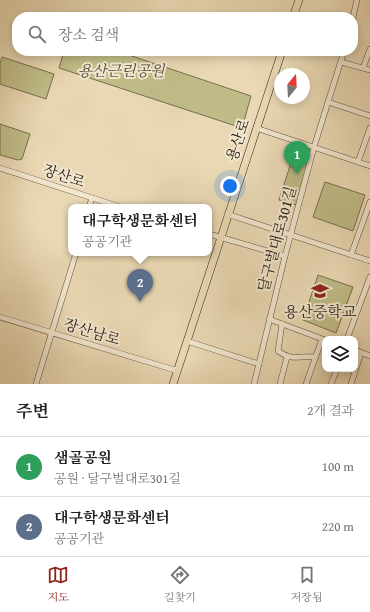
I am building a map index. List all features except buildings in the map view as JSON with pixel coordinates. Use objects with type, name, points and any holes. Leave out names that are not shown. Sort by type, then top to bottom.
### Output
[{"type":"main road","points":[[295,12],[299,0]]},
{"type":"main road","name":"용산로","points":[[173,384],[227,214],[280,56]]},
{"type":"street","points":[[353,12],[357,0]]},
{"type":"street","points":[[363,68],[370,49]]},
{"type":"street","name":"달구벌대로301길","points":[[254,384],[269,319],[314,147],[343,56]]},
{"type":"street","points":[[341,62],[370,70]]},
{"type":"street","points":[[328,102],[370,116]]},
{"type":"street","points":[[256,128],[370,166]]},
{"type":"street","points":[[358,162],[370,128]]},
{"type":"street","name":"장산로","points":[[0,168],[111,204]]},
{"type":"street","points":[[90,204],[92,198]]},
{"type":"street","points":[[351,255],[370,202]]},
{"type":"street","points":[[227,214],[370,261]]},
{"type":"street","points":[[212,235],[285,256]]},
{"type":"street","points":[[36,384],[75,256]]},
{"type":"street","points":[[349,336],[370,276]]},
{"type":"street","name":"장산남로","points":[[0,317],[178,370]]},
{"type":"street","points":[[269,319],[322,338]]},
{"type":"street","points":[[282,324],[278,351],[287,357],[296,359],[316,357]]},
{"type":"street","points":[[187,341],[259,364]]},
{"type":"street","points":[[306,384],[322,344]]},
{"type":"street","points":[[358,352],[369,353]]},
{"type":"street","points":[[351,384],[361,353]]},
{"type":"street","points":[[280,384],[287,357]]},
{"type":"street","points":[[331,384],[336,372]]},
{"type":"green space","name":"용산근린공원","points":[[63,56],[132,56],[251,96],[242,128],[59,68]]},
{"type":"green space","points":[[2,57],[54,74],[46,99],[0,84],[0,64]]},
{"type":"green space","points":[[0,124],[30,134],[22,159],[18,160],[0,155]]},
{"type":"green space","points":[[298,141],[313,148],[297,205],[279,200]]},
{"type":"green space","points":[[325,182],[365,195],[353,231],[313,217]]},
{"type":"green space","points":[[318,275],[353,287],[336,333],[303,320]]},
{"type":"place","name":"샘골공원","points":[[297,174]]},
{"type":"place","name":"용산중학교","points":[[320,291]]},
{"type":"place","name":"대구학생문화센터","points":[[140,302]]}]
